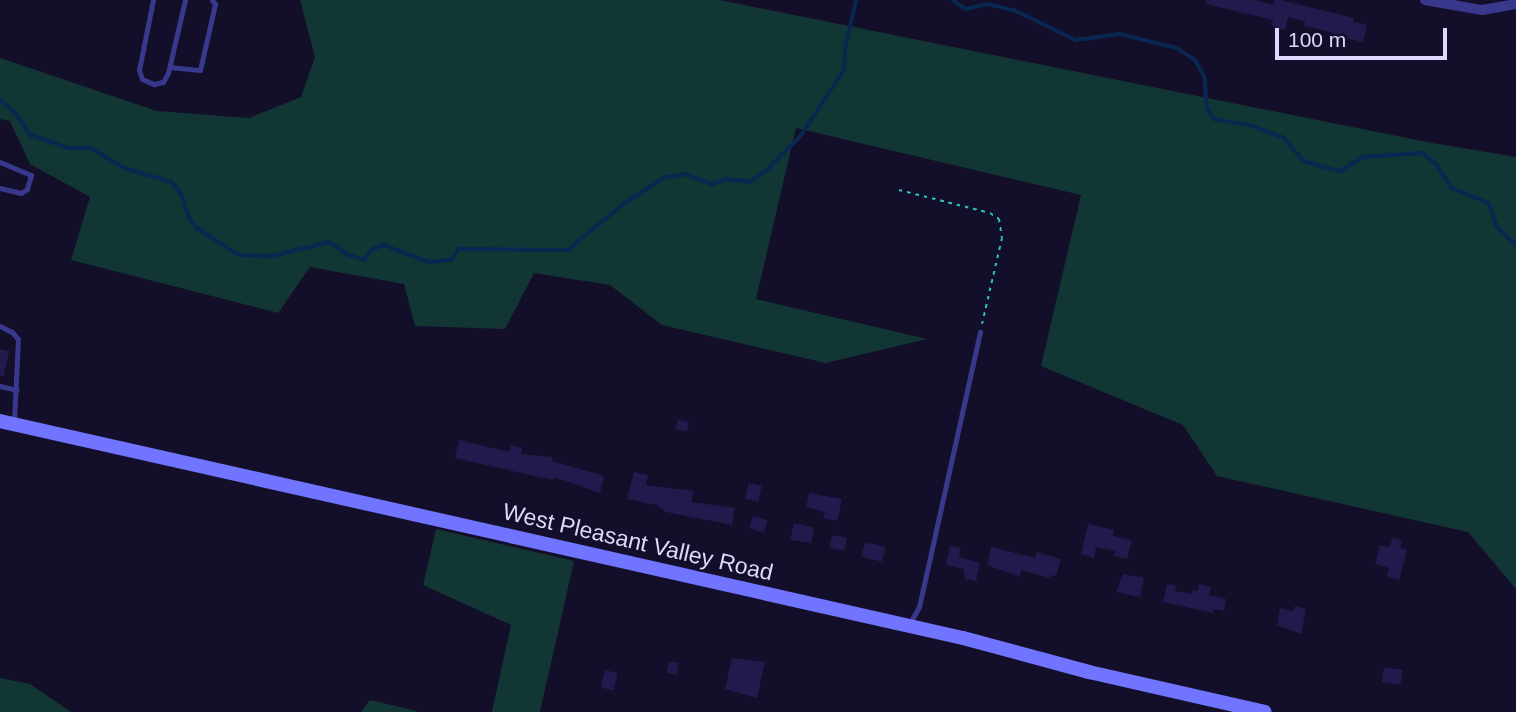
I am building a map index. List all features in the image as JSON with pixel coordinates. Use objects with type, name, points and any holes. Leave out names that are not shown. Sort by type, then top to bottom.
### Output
[{"type":"main road","name":"West Pleasant Valley Road","points":[[7,423],[909,626],[1265,712]]},
{"type":"street","points":[[1425,0],[1482,10],[1516,5]]},
{"type":"lane","points":[[153,0],[139,71],[142,79],[154,85],[163,82],[170,67],[185,0]]},
{"type":"lane","points":[[170,67],[200,71],[215,4],[212,0]]},
{"type":"lane","points":[[0,162],[31,175],[27,189],[21,194],[0,188]]},
{"type":"lane","points":[[0,326],[12,332],[18,339],[17,390],[7,423]]},
{"type":"lane","points":[[909,626],[919,607],[981,332]]},
{"type":"lane","points":[[0,386],[17,390]]},
{"type":"path","points":[[899,190],[990,213],[999,219],[1002,237],[981,332]]},
{"type":"green space","points":[[300,0],[719,0],[1432,143],[1516,157],[1516,589],[1468,532],[1217,476],[1183,425],[1041,366],[1081,195],[796,128],[756,299],[927,339],[826,363],[662,325],[610,285],[534,273],[505,329],[415,326],[404,284],[310,267],[278,313],[71,260],[90,197],[30,164],[10,121],[0,119],[0,58],[157,111],[249,118],[301,97],[315,57]]},
{"type":"green space","points":[[436,529],[574,561],[540,712],[492,712],[511,625],[423,585]]},
{"type":"green space","points":[[0,678],[30,684],[71,712],[0,712]]},
{"type":"green space","points":[[370,700],[417,711],[417,712],[361,712]]},
{"type":"building","points":[[1206,0],[1254,0],[1274,5],[1275,0],[1280,0],[1354,18],[1353,22],[1367,25],[1363,42],[1304,26],[1305,21],[1288,17],[1285,30],[1272,26],[1273,20],[1206,4]]},
{"type":"building","points":[[0,349],[9,351],[4,376],[0,376]]},
{"type":"building","points":[[678,420],[689,422],[687,432],[675,429]]},
{"type":"building","points":[[459,440],[509,452],[511,445],[522,448],[521,454],[552,457],[552,461],[604,476],[600,493],[554,477],[553,480],[455,458]]},
{"type":"building","points":[[634,472],[648,475],[646,485],[694,491],[691,502],[735,508],[732,525],[666,512],[657,505],[627,499]]},
{"type":"building","points":[[749,483],[762,486],[758,502],[745,499]]},
{"type":"building","points":[[809,493],[842,499],[837,521],[823,518],[825,512],[806,507]]},
{"type":"building","points":[[753,516],[767,520],[764,533],[749,528]]},
{"type":"building","points":[[794,523],[814,528],[811,543],[790,540]]},
{"type":"building","points":[[1088,524],[1114,530],[1113,536],[1132,540],[1127,559],[1114,556],[1115,551],[1096,547],[1094,558],[1081,554]]},
{"type":"building","points":[[832,535],[847,538],[844,551],[830,548]]},
{"type":"building","points":[[1392,538],[1402,540],[1400,548],[1407,550],[1399,580],[1387,576],[1389,568],[1375,564],[1380,545],[1390,547]]},
{"type":"building","points":[[865,542],[885,547],[882,562],[861,557]]},
{"type":"building","points":[[950,546],[961,548],[959,557],[980,563],[976,581],[965,579],[964,569],[946,565]]},
{"type":"building","points":[[991,547],[1035,558],[1037,552],[1061,559],[1056,576],[1051,575],[1050,578],[1021,570],[1020,577],[987,565]]},
{"type":"building","points":[[1123,574],[1144,578],[1140,597],[1116,592]]},
{"type":"building","points":[[1167,584],[1176,586],[1175,591],[1192,594],[1193,590],[1198,591],[1199,584],[1211,587],[1209,595],[1226,599],[1224,611],[1214,609],[1213,613],[1163,602]]},
{"type":"building","points":[[1295,606],[1306,609],[1301,634],[1277,625],[1280,608],[1294,611]]},
{"type":"building","points":[[732,658],[765,662],[757,698],[725,689]]},
{"type":"building","points":[[669,661],[679,663],[677,675],[667,673]]},
{"type":"building","points":[[1384,667],[1403,670],[1400,685],[1382,682]]},
{"type":"building","points":[[605,670],[618,673],[614,690],[601,688]]},
{"type":"waterway","points":[[0,100],[16,113],[31,135],[68,148],[91,148],[124,168],[172,182],[182,195],[190,219],[197,228],[239,255],[272,256],[330,242],[347,254],[364,260],[371,250],[384,245],[429,262],[451,260],[459,249],[568,250],[623,204],[664,178],[684,174],[712,184],[727,179],[750,182],[769,168],[800,137],[844,70],[845,49],[856,0]]},
{"type":"waterway","points":[[953,0],[966,9],[987,4],[1014,10],[1076,40],[1120,34],[1177,48],[1196,61],[1205,77],[1207,107],[1214,119],[1252,126],[1283,137],[1304,161],[1340,171],[1363,157],[1423,153],[1437,165],[1452,188],[1489,203],[1497,226],[1516,245]]}]
